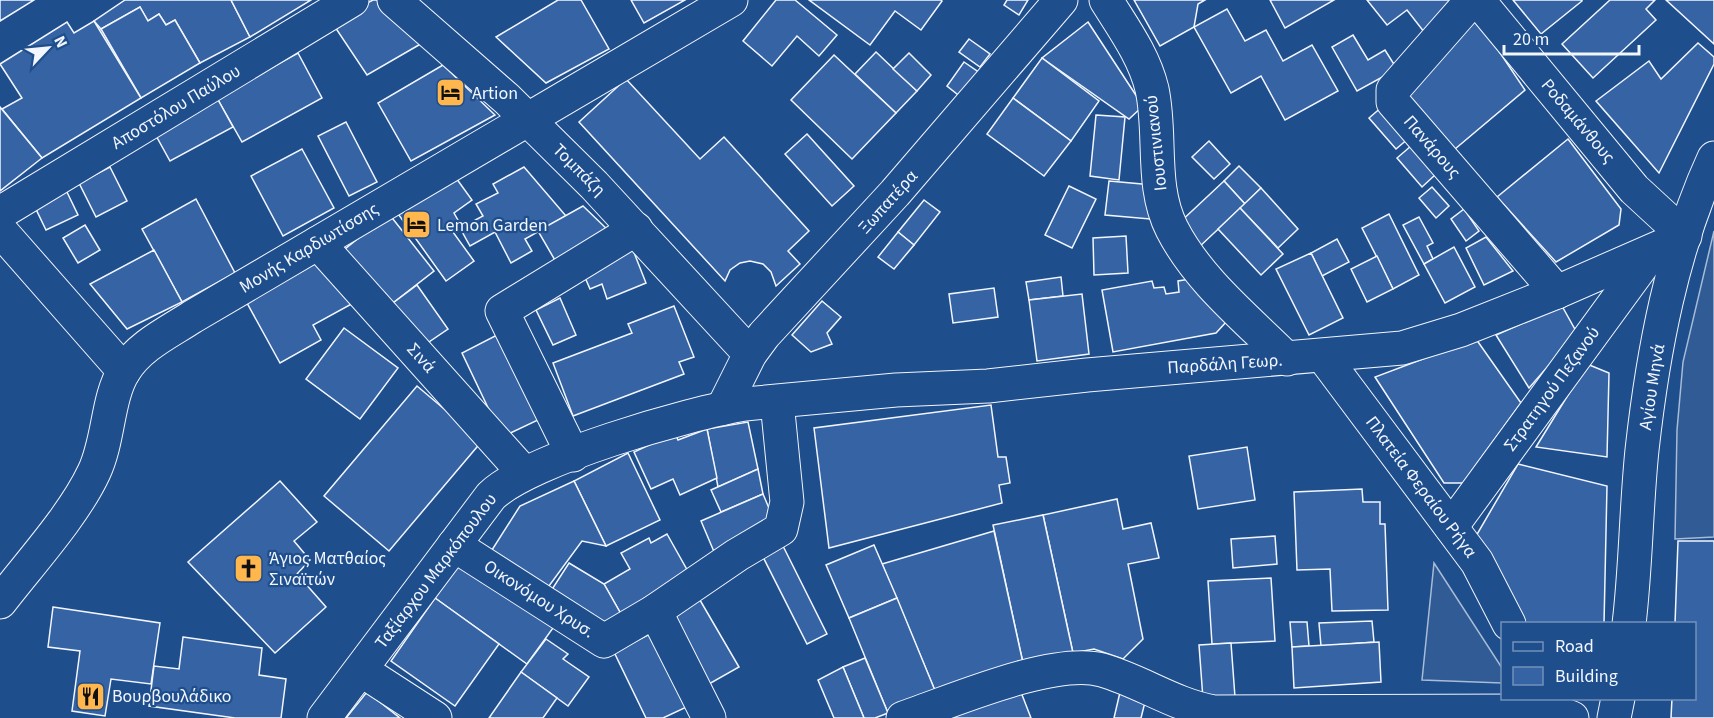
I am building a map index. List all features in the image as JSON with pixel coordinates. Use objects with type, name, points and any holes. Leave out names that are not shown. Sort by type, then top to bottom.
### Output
[{"type":"street","name":"Αποστόλου Παύλου","points":[[0,213],[352,0]]},
{"type":"street","name":"Τομπάζη","points":[[394,0],[528,119],[636,229],[750,354]]},
{"type":"street","name":"Μονής Καρδιωτίσσης","points":[[0,602],[72,507],[94,473],[124,371],[141,351],[163,335],[731,0]]},
{"type":"street","name":"Ξωπατέρα","points":[[734,406],[750,354],[896,193],[1061,0]]},
{"type":"street","name":"Ιουστινιανού","points":[[1106,0],[1138,51],[1152,90],[1158,136],[1158,179],[1172,228],[1204,275],[1287,359]]},
{"type":"street","name":"Πανάρους","points":[[1472,0],[1393,90],[1394,102],[1557,292]]},
{"type":"street","name":"Ροδαμάνθους","points":[[1478,0],[1634,189],[1685,236]]},
{"type":"street","name":"Αγίου Μηνά","points":[[1629,622],[1648,404],[1668,296],[1699,191],[1714,158]]},
{"type":"street","points":[[573,455],[502,311],[636,229]]},
{"type":"street","points":[[0,230],[124,371]]},
{"type":"street","name":"Παρδάλη Γεωρ.","points":[[734,406],[1402,348],[1461,330],[1557,292],[1685,236]]},
{"type":"street","name":"Σινά","points":[[318,243],[524,473]]},
{"type":"street","name":"Στρατηγού Πεζανού","points":[[1451,527],[1653,251]]},
{"type":"street","name":"Πλατεία Φεραίου Ρήγα","points":[[1323,356],[1477,562],[1508,622]]},
{"type":"street","name":"Οικονόμου Χρυσ.","points":[[454,545],[604,640],[655,611],[737,555],[781,529],[787,502],[777,402]]},
{"type":"street","name":"Ταξίαρχου Μαρκόπουλου","points":[[324,718],[491,496],[501,486],[524,473],[573,455],[734,406]]},
{"type":"street","points":[[655,611],[709,718]]},
{"type":"street","points":[[903,718],[1027,676],[1075,667],[1116,675],[1198,714],[1214,712],[1318,715],[1558,709]]},
{"type":"street","points":[[361,670],[435,718]]},
{"type":"street","points":[[1614,718],[1618,700]]},
{"type":"shaded area","points":[[1714,231],[1714,537],[1675,539],[1677,430],[1683,362]]},
{"type":"shaded area","points":[[1434,563],[1501,666],[1501,683],[1422,680]]},
{"type":"building","points":[[0,0],[34,0],[0,21]]},
{"type":"building","points":[[125,0],[231,0],[250,37],[200,63],[175,20],[166,25],[159,14],[148,21],[140,7],[101,29],[94,21]]},
{"type":"building","points":[[231,0],[311,0],[250,37]]},
{"type":"building","points":[[377,0],[424,42],[367,75],[331,21]]},
{"type":"building","points":[[558,0],[581,0],[609,49],[546,83],[496,37]]},
{"type":"building","points":[[631,0],[685,0],[644,23]]},
{"type":"building","points":[[776,0],[795,0],[837,35],[819,56],[797,36],[772,66],[743,41]]},
{"type":"building","points":[[809,0],[942,1],[921,30],[895,11],[870,45]]},
{"type":"building","points":[[1007,0],[1028,0],[1019,15],[1004,5]]},
{"type":"building","points":[[1134,0],[1205,0],[1198,4],[1194,27],[1160,46]]},
{"type":"building","points":[[1270,0],[1334,0],[1285,28]]},
{"type":"building","points":[[1367,0],[1453,0],[1428,37],[1407,10],[1387,25]]},
{"type":"building","points":[[1513,0],[1582,0],[1582,1],[1541,34]]},
{"type":"building","points":[[1610,0],[1655,0],[1646,9],[1656,20],[1593,78],[1562,44]]},
{"type":"building","points":[[1666,0],[1714,0],[1714,44]]},
{"type":"building","points":[[140,7],[148,21],[159,14],[166,25],[175,20],[200,63],[141,98],[101,29]]},
{"type":"building","points":[[1227,9],[1245,41],[1266,30],[1283,61],[1312,45],[1338,91],[1285,120],[1261,76],[1231,93],[1194,27]]},
{"type":"building","points":[[1476,17],[1525,90],[1455,149],[1403,91]]},
{"type":"building","points":[[94,21],[141,98],[42,158],[2,109],[22,98],[0,64],[67,22],[74,33]]},
{"type":"building","points":[[1088,22],[1143,106],[1129,119],[1042,58]]},
{"type":"building","points":[[1353,35],[1368,60],[1385,50],[1397,69],[1357,91],[1332,47]]},
{"type":"building","points":[[969,39],[990,54],[980,67],[959,52]]},
{"type":"building","points":[[1698,43],[1714,57],[1714,64],[1659,173],[1596,101],[1649,61],[1661,79]]},
{"type":"building","points":[[876,52],[917,91],[896,113],[855,74]]},
{"type":"building","points":[[298,53],[322,98],[242,142],[217,98]]},
{"type":"building","points":[[909,53],[931,75],[917,91],[893,69]]},
{"type":"building","points":[[834,55],[896,113],[852,159],[791,100]]},
{"type":"building","points":[[1042,58],[1099,101],[1071,141],[1013,98]]},
{"type":"building","points":[[964,62],[980,73],[962,98],[947,86]]},
{"type":"building","points":[[443,65],[495,115],[411,161],[378,103]]},
{"type":"building","points":[[626,79],[700,159],[724,137],[809,231],[788,251],[800,264],[776,286],[771,272],[763,264],[750,261],[740,263],[730,270],[725,281],[579,122]]},
{"type":"building","points":[[217,98],[233,127],[170,161],[154,132]]},
{"type":"building","points":[[1013,98],[1071,141],[1044,176],[987,134]]},
{"type":"building","points":[[1383,106],[1409,138],[1396,149],[1369,118]]},
{"type":"building","points":[[0,107],[42,158],[0,191]]},
{"type":"building","points":[[1096,115],[1125,117],[1119,180],[1090,176]]},
{"type":"building","points":[[346,122],[377,182],[349,196],[318,136]]},
{"type":"building","points":[[807,134],[854,186],[832,206],[785,154]]},
{"type":"building","points":[[1568,139],[1621,209],[1619,225],[1556,262],[1497,197]]},
{"type":"building","points":[[1209,141],[1230,164],[1214,179],[1192,157]]},
{"type":"building","points":[[1411,146],[1435,175],[1422,187],[1397,158]]},
{"type":"building","points":[[302,149],[334,208],[283,236],[251,176]]},
{"type":"building","points":[[1239,166],[1261,188],[1245,204],[1224,181]]},
{"type":"building","points":[[110,167],[127,201],[96,217],[79,183]]},
{"type":"building","points":[[524,167],[566,216],[525,239],[532,251],[511,263],[495,232],[470,246],[460,228],[483,216],[476,204],[498,193],[493,184]]},
{"type":"building","points":[[451,171],[472,200],[454,213],[459,222],[450,228],[474,261],[446,281],[396,211]]},
{"type":"building","points":[[1109,181],[1153,185],[1150,219],[1105,215]]},
{"type":"building","points":[[1224,181],[1245,204],[1198,248],[1177,225]]},
{"type":"building","points":[[1069,186],[1096,199],[1072,248],[1045,235]]},
{"type":"building","points":[[1432,187],[1449,206],[1436,218],[1419,198]]},
{"type":"building","points":[[65,188],[78,215],[46,230],[33,203]]},
{"type":"building","points":[[1261,188],[1298,229],[1278,248],[1240,208]]},
{"type":"building","points":[[196,199],[235,273],[182,302],[142,229]]},
{"type":"building","points":[[924,200],[940,212],[914,245],[898,232]]},
{"type":"building","points":[[583,206],[610,232],[556,262],[538,231]]},
{"type":"building","points":[[1240,208],[1283,254],[1261,275],[1218,229]]},
{"type":"building","points":[[1464,209],[1479,231],[1466,241],[1451,219]]},
{"type":"building","points":[[389,214],[434,271],[389,306],[345,249]]},
{"type":"building","points":[[1389,214],[1419,275],[1393,289],[1362,228]]},
{"type":"building","points":[[1419,217],[1433,243],[1427,246],[1433,259],[1424,264],[1403,225]]},
{"type":"building","points":[[85,225],[100,250],[78,263],[63,238]]},
{"type":"building","points":[[898,232],[914,245],[894,269],[878,257]]},
{"type":"building","points":[[1126,236],[1128,273],[1094,275],[1093,238]]},
{"type":"building","points":[[1486,237],[1513,271],[1484,285],[1466,248]]},
{"type":"building","points":[[1337,239],[1349,262],[1322,276],[1311,253]]},
{"type":"building","points":[[1454,247],[1475,287],[1445,303],[1424,264]]},
{"type":"building","points":[[154,250],[182,302],[127,329],[90,284]]},
{"type":"building","points":[[633,250],[646,283],[607,299],[602,284],[590,289],[581,268]]},
{"type":"building","points":[[1311,253],[1343,318],[1309,335],[1276,269]]},
{"type":"building","points":[[1377,256],[1393,289],[1367,302],[1351,269]]},
{"type":"building","points":[[323,259],[357,301],[313,325],[321,340],[280,363],[247,303]]},
{"type":"building","points":[[1061,277],[1063,296],[1029,300],[1026,282]]},
{"type":"building","points":[[1190,279],[1227,321],[1216,333],[1113,352],[1102,290],[1152,281],[1154,288],[1164,287],[1166,294],[1179,292],[1178,281]]},
{"type":"building","points":[[417,285],[448,329],[420,348],[389,306]]},
{"type":"building","points":[[994,288],[998,317],[953,323],[949,294]]},
{"type":"building","points":[[1082,294],[1089,354],[1037,361],[1029,300]]},
{"type":"building","points":[[560,298],[576,335],[553,345],[536,310]]},
{"type":"building","points":[[822,301],[841,317],[827,333],[832,344],[811,352],[792,335]]},
{"type":"building","points":[[674,306],[694,357],[679,362],[684,374],[573,416],[553,363],[632,333],[628,324]]},
{"type":"building","points":[[1562,306],[1577,333],[1529,388],[1496,335]]},
{"type":"building","points":[[344,328],[398,368],[360,419],[306,379]]},
{"type":"building","points":[[497,335],[538,420],[502,437],[462,353]]},
{"type":"building","points":[[1476,339],[1521,403],[1463,483],[1444,483],[1375,377]]},
{"type":"building","points":[[1587,364],[1609,373],[1607,457],[1536,447]]},
{"type":"building","points":[[417,386],[482,441],[389,551],[324,496]]},
{"type":"building","points":[[991,405],[998,457],[1006,457],[1010,483],[999,485],[1002,503],[829,548],[814,428]]},
{"type":"building","points":[[748,422],[758,469],[718,487],[707,429]]},
{"type":"building","points":[[707,429],[717,478],[680,495],[673,479],[651,489],[634,452],[675,433],[678,440]]},
{"type":"building","points":[[1247,447],[1255,500],[1198,509],[1189,456]]},
{"type":"building","points":[[628,453],[660,520],[606,546],[574,481]]},
{"type":"building","points":[[1518,464],[1607,486],[1604,622],[1524,622],[1476,536]]},
{"type":"building","points":[[758,469],[763,494],[721,512],[711,490]]},
{"type":"building","name":"Άγιος Ματθαίος Σιναϊτών","points":[[280,481],[317,522],[294,541],[310,560],[297,574],[326,607],[275,653],[188,562]]},
{"type":"building","points":[[574,481],[606,546],[582,541],[546,590],[490,553],[520,506]]},
{"type":"building","points":[[1362,489],[1363,502],[1380,502],[1380,524],[1385,524],[1388,610],[1332,611],[1330,569],[1297,570],[1294,492]]},
{"type":"building","points":[[763,494],[777,527],[715,554],[701,521]]},
{"type":"building","points":[[1117,499],[1123,529],[1151,523],[1159,558],[1128,564],[1143,639],[1123,659],[1094,649],[1073,653],[1043,515]]},
{"type":"building","points":[[1043,515],[1073,653],[1023,663],[993,525]]},
{"type":"building","points":[[994,531],[1023,663],[936,693],[882,564]]},
{"type":"building","points":[[667,534],[690,575],[621,614],[604,584],[630,569],[621,553],[649,538],[651,543]]},
{"type":"building","points":[[1275,536],[1277,564],[1233,568],[1231,539]]},
{"type":"building","points":[[1678,541],[1714,541],[1714,718],[1671,718],[1672,700],[1696,700],[1696,622],[1675,622]]},
{"type":"building","points":[[781,542],[827,634],[807,644],[761,553]]},
{"type":"building","points":[[874,545],[897,598],[849,618],[826,565]]},
{"type":"building","points":[[460,562],[553,628],[527,664],[435,598]]},
{"type":"building","points":[[569,563],[604,584],[621,614],[603,625],[549,594]]},
{"type":"building","points":[[1271,578],[1275,641],[1212,644],[1208,581]]},
{"type":"building","points":[[697,595],[739,667],[709,684],[667,612]]},
{"type":"building","points":[[435,598],[499,644],[455,706],[391,661]]},
{"type":"building","points":[[897,598],[936,693],[888,713],[849,618]]},
{"type":"building","points":[[53,607],[160,623],[151,684],[111,679],[105,716],[72,711],[80,651],[48,647]]},
{"type":"building","points":[[1372,621],[1374,642],[1321,646],[1319,623]]},
{"type":"building","points":[[1290,622],[1307,622],[1309,646],[1292,647]]},
{"type":"building","points":[[656,631],[691,705],[663,718],[646,718],[614,652]]},
{"type":"building","points":[[183,637],[262,648],[259,675],[286,679],[281,718],[235,718],[149,706],[154,666],[179,669]]},
{"type":"building","points":[[546,639],[568,654],[563,659],[589,677],[568,706],[521,672]]},
{"type":"building","points":[[1379,642],[1381,682],[1294,688],[1292,647]]},
{"type":"building","points":[[1231,643],[1235,697],[1203,699],[1199,645]]},
{"type":"building","points":[[865,658],[888,713],[875,718],[864,718],[843,667]]},
{"type":"building","points":[[843,667],[864,718],[834,718],[818,680]]},
{"type":"building","points":[[521,672],[557,698],[543,718],[489,718]]},
{"type":"building","points":[[1019,687],[1031,718],[941,718]]},
{"type":"building","points":[[1121,688],[1147,694],[1141,718],[1114,718]]},
{"type":"building","points":[[367,692],[400,718],[346,718]]},
{"type":"place","name":"Artion","points":[[451,93]]},
{"type":"place","name":"Lemon Garden","points":[[416,225]]},
{"type":"place","name":"Άγιος Ματθαίος Σιναϊτών","points":[[248,568]]},
{"type":"place","name":"Βουρβουλάδικο","points":[[91,696]]}]
